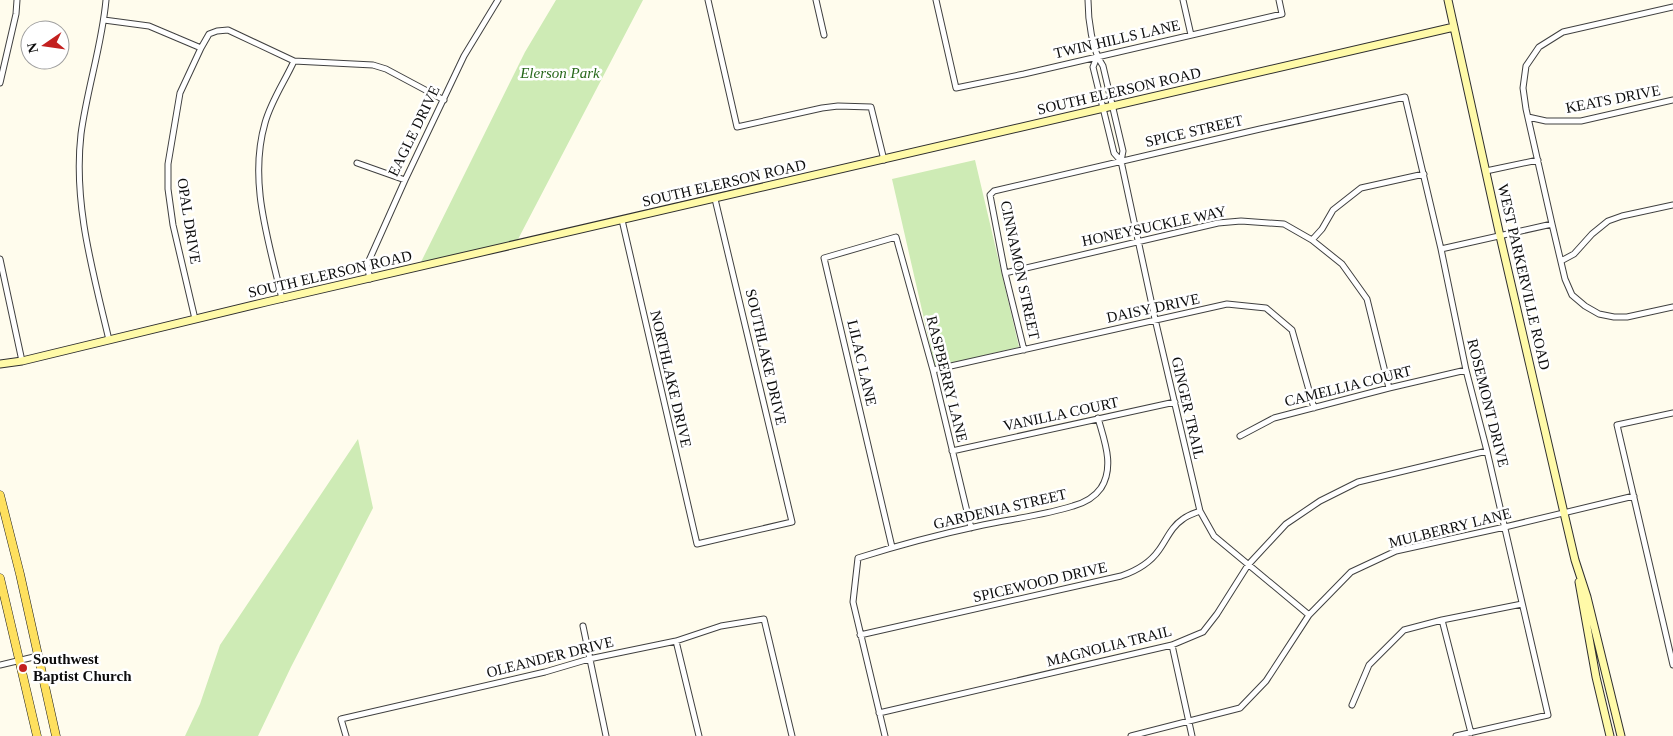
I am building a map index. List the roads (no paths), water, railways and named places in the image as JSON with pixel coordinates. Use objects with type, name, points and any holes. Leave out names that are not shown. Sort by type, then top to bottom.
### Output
[{"type":"main road","points":[[0,495],[20,574],[56,736]]},
{"type":"main road","points":[[0,578],[37,736]]},
{"type":"street","points":[[0,83],[1,71],[16,14],[17,0]]},
{"type":"street","points":[[106,0],[104,20],[86,102],[80,158],[82,213],[91,263],[109,340]]},
{"type":"street","name":"EAGLE DRIVE","points":[[370,279],[367,266],[405,180],[464,56],[498,0]]},
{"type":"street","points":[[708,0],[737,126],[822,108],[845,106],[871,107],[884,160]]},
{"type":"street","points":[[816,0],[824,35]]},
{"type":"street","name":"TWIN HILLS LANE","points":[[936,0],[956,88],[1282,14],[1279,0]]},
{"type":"street","name":"GINGER TRAIL","points":[[1088,0],[1088,13],[1097,57],[1103,66],[1113,106],[1123,151],[1121,160],[1155,319],[1200,511],[1214,536],[1310,615]]},
{"type":"street","points":[[1183,0],[1191,35]]},
{"type":"street","name":"WEST PARKERVILLE ROAD","points":[[1448,0],[1564,513],[1621,736]]},
{"type":"street","points":[[1673,7],[1563,32],[1539,47],[1526,66],[1523,88],[1552,224],[1572,295],[1585,306],[1599,314],[1614,317],[1626,317],[1673,307]]},
{"type":"street","points":[[104,20],[149,26],[201,48]]},
{"type":"street","name":"SOUTH ELERSON ROAD","points":[[0,364],[22,361],[282,298],[1454,27]]},
{"type":"street","name":"OPAL DRIVE","points":[[195,319],[173,225],[168,189],[168,164],[180,93],[209,34],[217,31],[228,30],[294,61]]},
{"type":"street","name":"GINGER TRAIL","points":[[1097,57],[1094,67],[1103,108],[1114,153],[1121,160]]},
{"type":"street","points":[[282,298],[261,209],[258,185],[258,156],[265,122],[294,61],[373,65],[386,69],[444,100]]},
{"type":"street","name":"SPICE STREET","points":[[990,195],[994,191],[1121,160],[1406,97]]},
{"type":"street","name":"ROSEMONT DRIVE","points":[[1406,97],[1441,249],[1466,370],[1488,451],[1548,715],[1470,733]]},
{"type":"street","name":"KEATS DRIVE","points":[[1528,117],[1546,121],[1581,121],[1673,100]]},
{"type":"street","points":[[1486,172],[1538,160]]},
{"type":"street","points":[[357,164],[405,180]]},
{"type":"street","points":[[1312,240],[1322,229],[1333,210],[1362,188],[1424,174]]},
{"type":"street","name":"CINNAMON STREET","points":[[990,195],[1005,273],[1024,350]]},
{"type":"street","name":"SOUTHLAKE DRIVE","points":[[697,544],[792,522],[716,199]]},
{"type":"street","points":[[1561,261],[1574,254],[1592,234],[1608,221],[1622,216],[1673,205]]},
{"type":"street","name":"NORTHLAKE DRIVE","points":[[622,220],[697,544]]},
{"type":"street","name":"HONEYSUCKLE WAY","points":[[1005,273],[1218,222],[1241,221],[1284,224],[1312,240],[1342,264],[1367,299],[1389,388]]},
{"type":"street","points":[[1441,249],[1552,224]]},
{"type":"street","name":"RASPBERRY LANE","points":[[896,237],[933,370],[970,528]]},
{"type":"street","name":"LILAC LANE","points":[[892,547],[824,258],[896,237]]},
{"type":"street","points":[[0,258],[22,361]]},
{"type":"street","name":"DAISY DRIVE","points":[[933,370],[1227,304],[1266,308],[1292,330],[1314,408]]},
{"type":"street","name":"CAMELLIA COURT","points":[[1240,436],[1274,418],[1466,370]]},
{"type":"street","name":"VANILLA COURT","points":[[952,451],[1175,402]]},
{"type":"street","points":[[1673,413],[1617,425],[1673,665]]},
{"type":"street","name":"GARDENIA STREET","points":[[860,635],[852,602],[858,558],[892,547],[970,528],[1072,507],[1089,500],[1100,488],[1108,468],[1107,455],[1098,418]]},
{"type":"street","name":"MAGNOLIA TRAIL","points":[[879,713],[1172,645],[1203,632],[1217,614],[1248,565],[1286,524],[1320,501],[1358,482],[1488,451]]},
{"type":"street","name":"MULBERRY LANE","points":[[1131,736],[1240,708],[1266,681],[1310,615],[1351,572],[1396,551],[1634,496]]},
{"type":"street","name":"SPICEWOOD DRIVE","points":[[860,635],[1132,572],[1149,561],[1159,550],[1172,528],[1183,518],[1200,511]]},
{"type":"street","name":"WEST PARKERVILLE ROAD","points":[[1576,560],[1591,651],[1610,736]]},
{"type":"street","points":[[1352,705],[1369,665],[1404,630],[1442,620],[1522,604]]},
{"type":"street","name":"OLEANDER DRIVE","points":[[346,736],[341,719],[545,672],[589,659],[676,641],[721,626],[764,618],[792,736]]},
{"type":"street","points":[[1442,620],[1470,733],[1456,736]]},
{"type":"street","points":[[583,626],[606,736]]},
{"type":"street","points":[[860,635],[885,736]]},
{"type":"street","points":[[676,641],[699,736]]},
{"type":"street","points":[[1172,645],[1192,736]]},
{"type":"street","points":[[0,665],[38,656]]},
{"type":"place","name":"Southwest Baptist Church","points":[[23,668]]},
{"type":"park label","name":"Elerson Park","points":[[560,73]]}]
